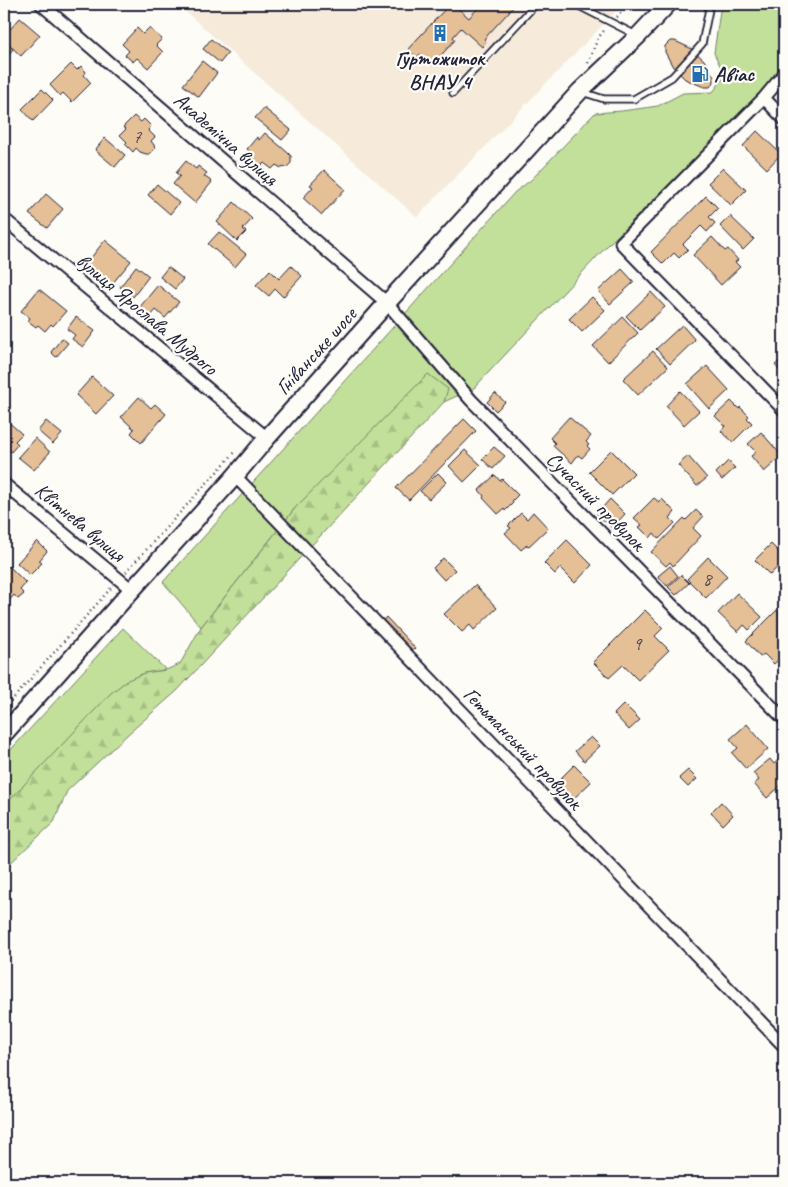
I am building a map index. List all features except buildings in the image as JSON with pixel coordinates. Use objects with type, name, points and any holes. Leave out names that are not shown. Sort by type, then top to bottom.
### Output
[{"type":"main road","name":"Гніванське шосе","points":[[5,732],[235,476],[387,303],[580,91],[638,36],[668,4]]},
{"type":"street","name":"Академічна вулиця","points":[[42,4],[387,303]]},
{"type":"street","points":[[784,74],[764,98],[621,243],[784,410]]},
{"type":"street","points":[[764,98],[784,119]]},
{"type":"street","name":"вулиця Ярослава Мудрого","points":[[4,219],[267,438]]},
{"type":"street","name":"Сучасний провулок","points":[[387,303],[471,400],[784,719]]},
{"type":"street","name":"Гетьманський провулок","points":[[235,476],[784,1046]]},
{"type":"street","name":"Квітнева вулиця","points":[[4,484],[132,590]]},
{"type":"lane","points":[[453,93],[536,4]]},
{"type":"lane","points":[[575,4],[638,36]]},
{"type":"lane","points":[[580,91],[604,99],[634,99],[672,77],[702,44],[710,4]]},
{"type":"shaded area","points":[[177,4],[623,4],[417,217]]},
{"type":"green space","points":[[721,4],[784,4],[784,65],[760,94],[608,245],[474,388],[444,402],[447,389],[296,507],[201,627],[163,582],[515,192],[531,180],[595,113],[658,106],[683,93],[713,92],[725,76],[714,53]]},
{"type":"green space","points":[[428,374],[448,389],[444,402],[177,691],[67,791],[54,822],[4,869],[4,806],[112,692],[128,680],[144,673],[166,670],[180,664],[201,627],[296,507]]},
{"type":"green space","points":[[123,628],[166,670],[144,673],[4,806],[4,757]]},
{"type":"place","name":"Гуртожиток ВНАУ 4","points":[[440,33]]},
{"type":"place","name":"Авіас","points":[[700,74]]}]
